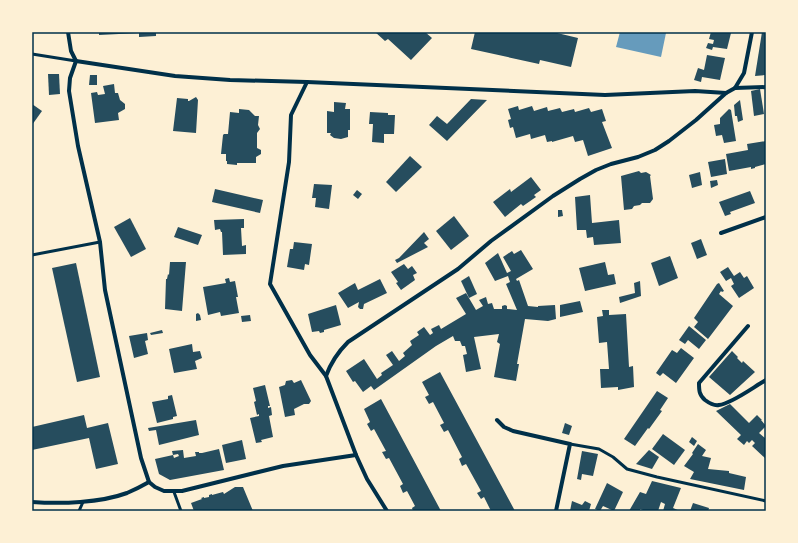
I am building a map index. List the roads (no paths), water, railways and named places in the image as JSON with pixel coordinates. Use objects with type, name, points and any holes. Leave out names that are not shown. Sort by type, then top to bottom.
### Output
[{"type":"street","points":[[68,32],[71,51],[76,61],[70,78],[69,91],[78,146],[100,242],[105,290],[141,458],[149,482],[155,487],[164,490],[174,492],[182,491],[283,466],[356,455]]},
{"type":"street","points":[[735,88],[744,73],[752,32]]},
{"type":"street","points":[[76,61],[175,76],[230,80],[605,95],[695,91],[726,93]]},
{"type":"street","points":[[307,82],[291,115],[289,162],[270,284],[310,355],[326,376],[356,455],[367,479],[387,511]]},
{"type":"street","points":[[326,376],[338,351],[348,342],[458,269],[491,241],[554,196],[596,170],[611,164],[638,158],[655,150],[696,120],[726,93],[735,88],[766,87]]},
{"type":"street","points":[[722,233],[766,217]]},
{"type":"street","points":[[748,326],[699,383],[699,392],[703,399],[711,404],[719,405],[735,398],[766,380]]},
{"type":"street","points":[[497,420],[504,427],[513,431],[570,444],[556,511]]},
{"type":"street","points":[[32,502],[83,502],[119,495],[149,482]]},
{"type":"lane","points":[[32,54],[76,61]]},
{"type":"lane","points":[[32,256],[100,242]]},
{"type":"lane","points":[[570,444],[599,449],[613,457],[626,469],[766,501]]},
{"type":"lane","points":[[174,492],[181,511]]},
{"type":"lane","points":[[79,511],[83,502]]},
{"type":"water","points":[[620,32],[666,33],[661,57],[616,47]]}]
